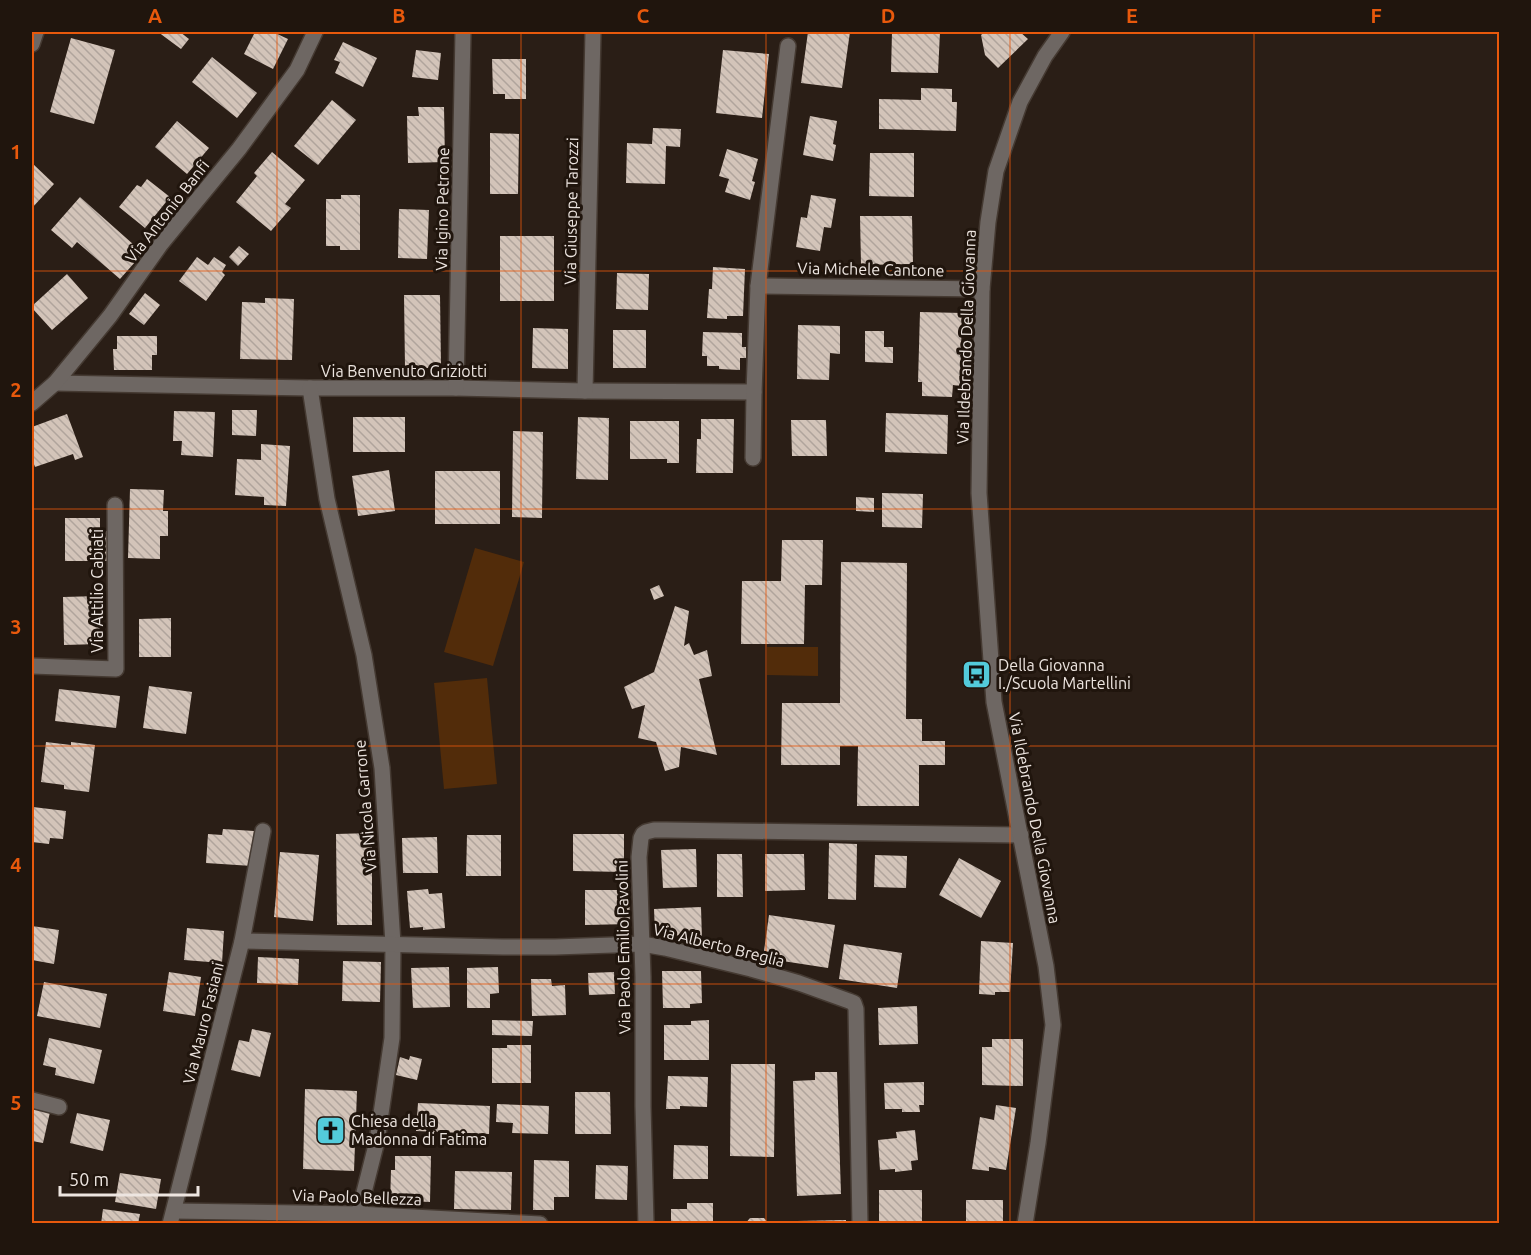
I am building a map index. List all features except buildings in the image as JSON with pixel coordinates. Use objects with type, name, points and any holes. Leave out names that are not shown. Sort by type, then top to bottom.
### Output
[{"type":"street","points":[[32,44],[36,32]]},
{"type":"street","name":"Via Antonio Banfi","points":[[32,403],[55,383],[110,316],[162,244],[239,149],[297,70],[315,32]]},
{"type":"street","name":"Via Igino Petrone","points":[[456,388],[463,32]]},
{"type":"street","name":"Via Giuseppe Tarozzi","points":[[585,391],[593,32]]},
{"type":"street","name":"Via Ildebrando Della Giovanna","points":[[1025,1224],[1053,1025],[1046,966],[994,702],[979,493],[982,289],[988,222],[996,171],[1020,102],[1059,33]]},
{"type":"street","points":[[753,458],[759,286],[788,46]]},
{"type":"street","name":"Via Michele Cantone","points":[[759,286],[982,289]]},
{"type":"street","name":"Via Benvenuto Griziotti","points":[[55,383],[754,392]]},
{"type":"street","name":"Via Nicola Garrone","points":[[310,388],[327,499],[364,655],[382,768],[393,944],[392,1038],[377,1141],[357,1219]]},
{"type":"street","name":"Via Attilio Cabiati","points":[[34,666],[116,669],[115,505]]},
{"type":"street","points":[[32,682],[34,666]]},
{"type":"street","name":"Via Paolo Emilio Pavolini","points":[[646,1224],[639,857],[641,838],[646,832],[666,830],[1021,835]]},
{"type":"street","name":"Via Mauro Fasiani","points":[[172,1217],[242,941],[263,831]]},
{"type":"street","name":"Via Alberto Breglia","points":[[242,941],[555,947],[642,944],[751,969],[854,1003],[856,1009],[860,1224]]},
{"type":"street","points":[[32,1100],[59,1107]]},
{"type":"street","name":"Via Paolo Bellezza","points":[[172,1217],[540,1224]]},
{"type":"shaded area","points":[[475,548],[524,562],[493,666],[444,652]]},
{"type":"shaded area","points":[[767,647],[818,647],[818,676],[767,675]]},
{"type":"shaded area","points":[[487,678],[497,784],[444,789],[434,683]]},
{"type":"place","name":"Della Giovanna I./Scuola Martellini","points":[[977,674]]},
{"type":"place","name":"Chiesa della Madonna di Fatima","points":[[330,1130]]}]
